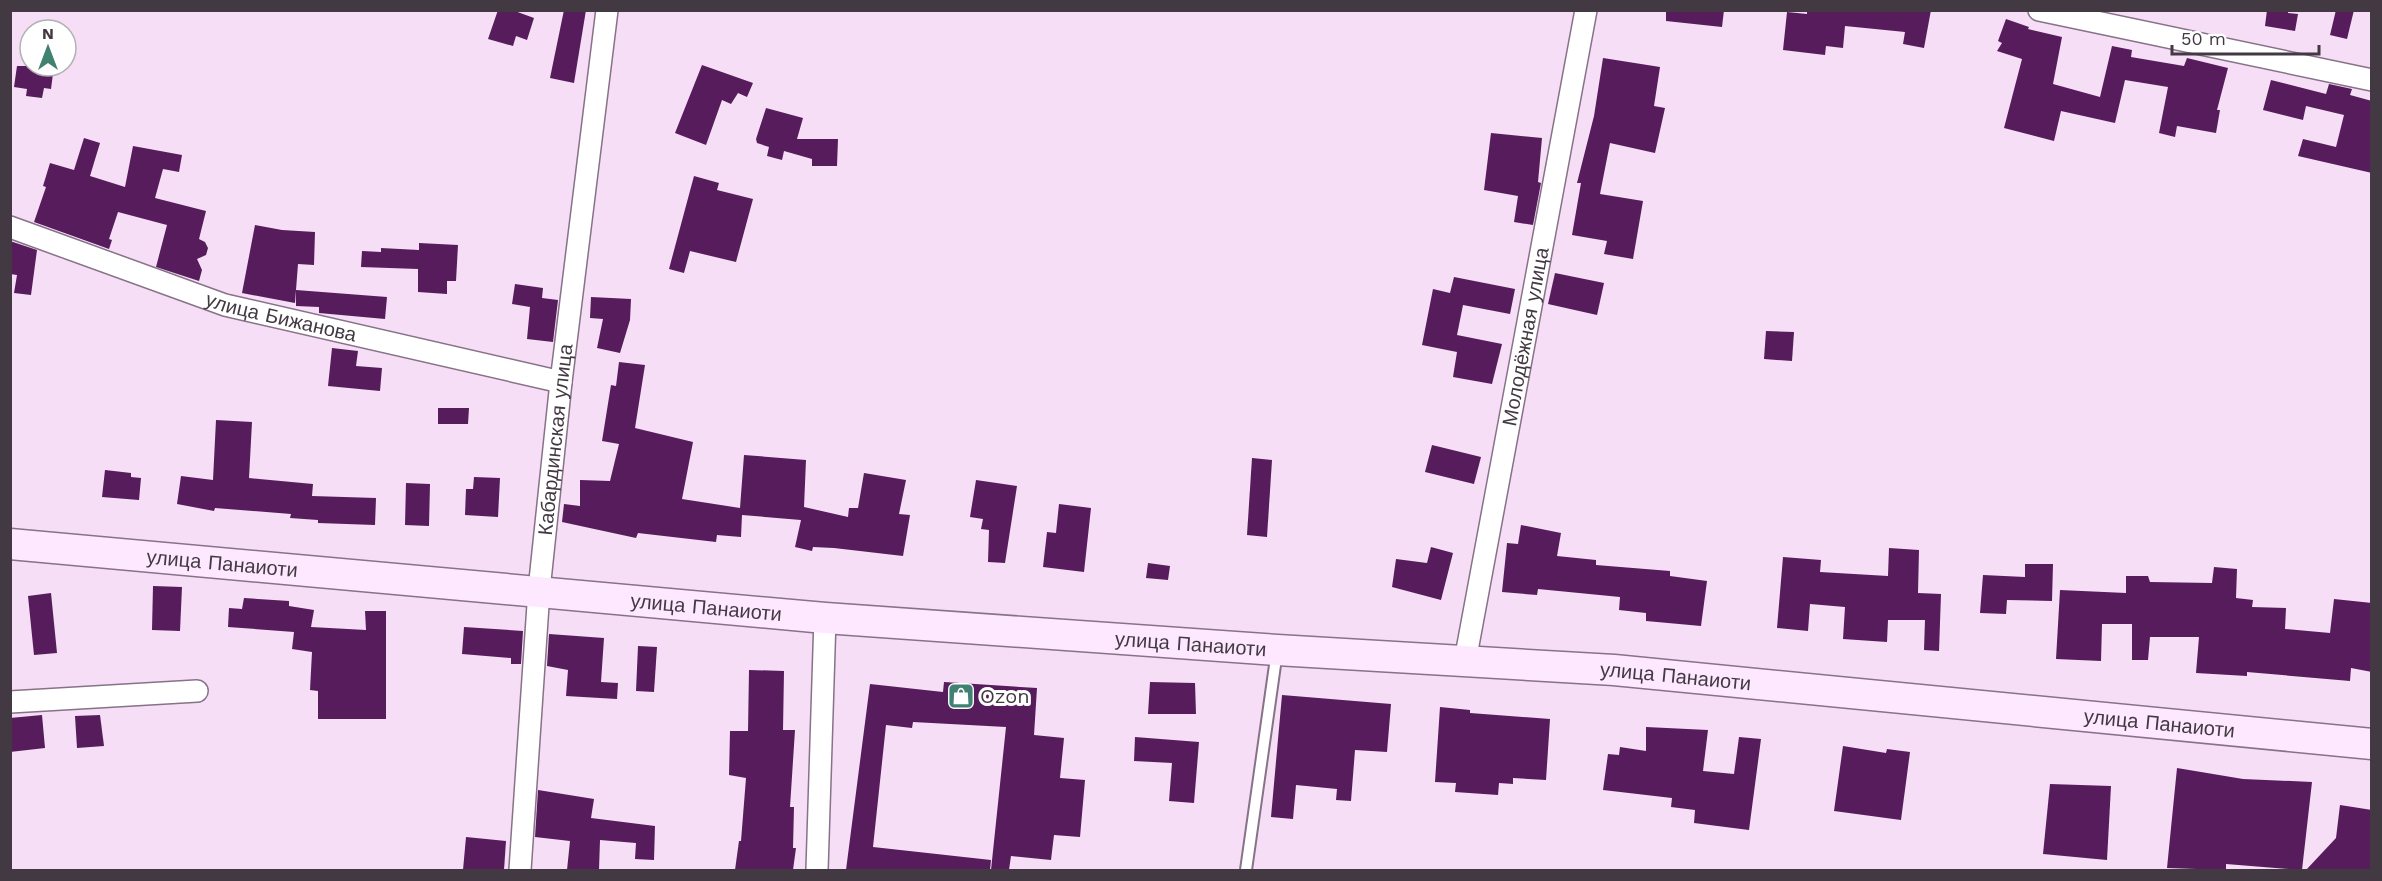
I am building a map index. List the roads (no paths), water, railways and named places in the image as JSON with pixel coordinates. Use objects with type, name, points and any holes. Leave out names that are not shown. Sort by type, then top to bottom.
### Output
[{"type":"street","name":"Кабардинская улица","points":[[520,870],[539,590],[561,382],[607,10]]},
{"type":"street","name":"Молодёжная улица","points":[[1465,661],[1586,10]]},
{"type":"street","points":[[2039,10],[2372,80]]},
{"type":"street","name":"улица Бижанова","points":[[10,226],[225,305],[561,382]]},
{"type":"street","name":"улица Панаиоти","points":[[10,544],[539,590],[825,618],[1277,650],[1626,671],[2372,744]]},
{"type":"street","points":[[817,870],[825,618]]},
{"type":"street","points":[[10,702],[197,691]]},
{"type":"lane","points":[[1246,870],[1277,650]]},
{"type":"place","name":"Ozon","points":[[961,696]]}]
